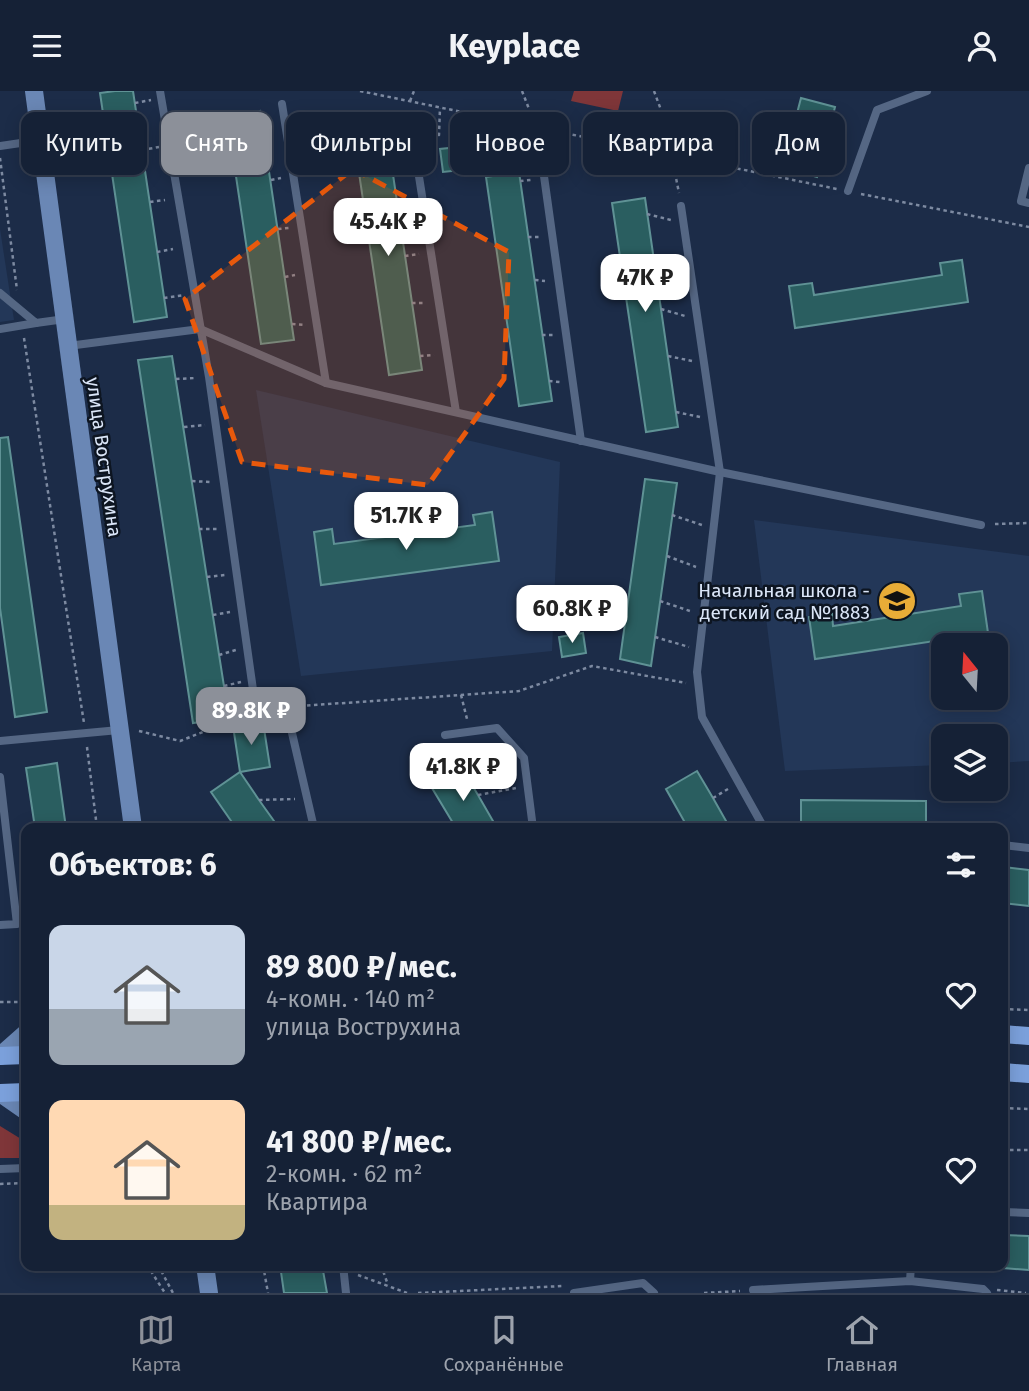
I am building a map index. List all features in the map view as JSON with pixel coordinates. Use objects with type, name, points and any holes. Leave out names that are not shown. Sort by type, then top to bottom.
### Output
[{"type":"main road","points":[[1008,1034],[1029,1036]]},
{"type":"main road","points":[[0,1056],[21,1055]]},
{"type":"main road","points":[[1008,1072],[1029,1074]]},
{"type":"main road","points":[[0,1093],[21,1092]]},
{"type":"street","name":"улица Вострухина","points":[[34,91],[37,112]]},
{"type":"street","name":"улица Вострухина","points":[[46,175],[132,823]]},
{"type":"street","points":[[0,1056],[21,1037]]},
{"type":"street","points":[[0,1093],[21,1108]]},
{"type":"street","points":[[206,1271],[209,1293]]},
{"type":"lane","points":[[160,91],[163,112]]},
{"type":"lane","points":[[848,191],[877,110],[927,91]]},
{"type":"lane","points":[[282,104],[326,383]]},
{"type":"lane","points":[[0,146],[21,143]]},
{"type":"lane","points":[[1029,167],[1021,201],[1029,203]]},
{"type":"lane","points":[[174,175],[209,377],[256,711],[286,707],[313,823]]},
{"type":"lane","points":[[419,175],[456,412]]},
{"type":"lane","points":[[544,175],[581,441]]},
{"type":"lane","points":[[681,206],[720,472],[700,650],[702,717],[761,823]]},
{"type":"lane","points":[[0,293],[36,323]]},
{"type":"lane","points":[[0,329],[65,319]]},
{"type":"lane","points":[[68,347],[200,329],[326,383],[720,472],[981,525]]},
{"type":"lane","points":[[445,735],[497,728],[524,758],[532,823]]},
{"type":"lane","points":[[0,741],[120,730]]},
{"type":"lane","points":[[0,777],[17,924],[0,925]]},
{"type":"lane","points":[[1008,846],[1029,848]]},
{"type":"lane","points":[[0,1169],[21,1168]]},
{"type":"lane","points":[[1008,1212],[1029,1213]]},
{"type":"lane","points":[[343,1271],[346,1293]]},
{"type":"lane","points":[[910,1282],[911,1271]]},
{"type":"lane","points":[[754,1290],[894,1288],[910,1282],[985,1291]]},
{"type":"lane","points":[[575,1292],[643,1283],[654,1293]]},
{"type":"path","points":[[360,91],[464,112]]},
{"type":"path","points":[[410,101],[414,91]]},
{"type":"path","points":[[522,91],[530,112]]},
{"type":"path","points":[[654,91],[660,112]]},
{"type":"path","points":[[436,135],[439,135],[440,107]]},
{"type":"path","points":[[0,158],[20,309]]},
{"type":"path","points":[[738,168],[1029,227]]},
{"type":"path","points":[[676,175],[681,206]]},
{"type":"path","points":[[150,202],[178,198]]},
{"type":"path","points":[[647,214],[683,222]]},
{"type":"path","points":[[157,252],[187,247]]},
{"type":"path","points":[[654,261],[689,262]]},
{"type":"path","points":[[164,298],[194,293]]},
{"type":"path","points":[[661,309],[698,320]]},
{"type":"path","points":[[22,325],[86,733],[96,823]]},
{"type":"path","points":[[668,356],[704,363]]},
{"type":"path","points":[[176,379],[209,377]]},
{"type":"path","points":[[676,412],[712,420]]},
{"type":"path","points":[[184,427],[216,423]]},
{"type":"path","points":[[192,481],[224,482]]},
{"type":"path","points":[[672,515],[714,529]]},
{"type":"path","points":[[981,525],[1029,523]]},
{"type":"path","points":[[200,529],[231,529]]},
{"type":"path","points":[[667,556],[709,571]]},
{"type":"path","points":[[207,577],[237,573]]},
{"type":"path","points":[[660,601],[704,615]]},
{"type":"path","points":[[213,615],[242,610]]},
{"type":"path","points":[[655,637],[700,650]]},
{"type":"path","points":[[219,655],[247,647]]},
{"type":"path","points":[[286,707],[519,691],[592,666],[699,685]]},
{"type":"path","points":[[461,695],[470,731]]},
{"type":"path","points":[[138,724],[139,734],[180,741],[256,711]]},
{"type":"path","points":[[713,798],[739,782]]},
{"type":"path","points":[[478,795],[528,786]]},
{"type":"path","points":[[259,800],[307,799]]},
{"type":"path","points":[[0,1002],[21,1000]]},
{"type":"path","points":[[1008,1009],[1029,1010]]},
{"type":"path","points":[[1008,1108],[1029,1109]]},
{"type":"path","points":[[1008,1150],[1029,1150]]},
{"type":"path","points":[[0,1184],[21,1183]]},
{"type":"path","points":[[151,1271],[165,1293]]},
{"type":"path","points":[[161,1271],[173,1293]]},
{"type":"path","points":[[263,1271],[268,1293]]},
{"type":"path","points":[[352,1271],[407,1293]]},
{"type":"path","points":[[383,1271],[388,1286]]},
{"type":"path","points":[[418,1293],[563,1286],[575,1292]]},
{"type":"path","points":[[535,1287],[535,1293]]},
{"type":"path","points":[[704,1293],[754,1290]]},
{"type":"path","points":[[985,1291],[1026,1293]]},
{"type":"highlighted area","points":[[353,169],[509,252],[504,379],[428,485],[242,462],[185,299]]},
{"type":"shaded area","points":[[574,91],[623,91],[618,111],[571,101]]},
{"type":"shaded area","points":[[0,229],[14,320],[0,322]]},
{"type":"shaded area","points":[[256,390],[560,462],[552,651],[301,676]]},
{"type":"shaded area","name":"Начальная школа - детский сад №1883","points":[[754,520],[1029,556],[1029,761],[1008,762],[1008,724],[931,724],[931,765],[785,771]]},
{"type":"shaded area","points":[[0,1126],[21,1139],[21,1158],[0,1158]]},
{"type":"building","points":[[133,91],[136,112],[103,112],[100,93]]},
{"type":"building","points":[[801,98],[835,107],[834,112],[797,112]]},
{"type":"building","points":[[450,148],[450,171],[443,172],[440,149]]},
{"type":"building","points":[[112,175],[146,175],[167,317],[134,322]]},
{"type":"building","points":[[236,175],[270,175],[294,340],[261,344]]},
{"type":"building","points":[[359,175],[393,175],[422,370],[389,375]]},
{"type":"building","points":[[519,175],[552,401],[519,406],[486,177]]},
{"type":"building","points":[[645,198],[678,427],[646,432],[612,203]]},
{"type":"building","points":[[962,260],[968,302],[795,328],[789,286],[812,283],[814,295],[942,275],[940,263]]},
{"type":"building","points":[[172,356],[229,718],[193,723],[138,360]]},
{"type":"building","points":[[8,437],[47,712],[15,717],[0,608],[0,438]]},
{"type":"building","points":[[645,479],[677,483],[651,666],[620,659]]},
{"type":"building","points":[[492,512],[499,561],[321,585],[314,532],[332,529],[334,544],[475,525],[473,515]]},
{"type":"building","points":[[982,591],[988,633],[931,633],[931,642],[815,659],[809,617],[832,614],[833,626],[961,606],[959,594]]},
{"type":"building","points":[[583,633],[586,653],[562,657],[559,637]]},
{"type":"building","points":[[263,722],[270,767],[240,772],[233,726]]},
{"type":"building","points":[[57,763],[65,823],[34,823],[26,768]]},
{"type":"building","points":[[463,770],[494,823],[453,823],[432,788]]},
{"type":"building","points":[[697,771],[727,823],[685,823],[666,789]]},
{"type":"building","points":[[240,772],[276,823],[233,823],[211,792]]},
{"type":"building","points":[[801,800],[926,801],[926,823],[801,823]]},
{"type":"building","points":[[1008,867],[1029,870],[1029,906],[1008,904]]},
{"type":"building","points":[[1008,1235],[1029,1236],[1029,1270],[1008,1268]]},
{"type":"building","points":[[281,1271],[323,1271],[327,1293],[284,1293]]},
{"type":"place","name":"Начальная школа - детский сад №1883","points":[[897,601]]}]
